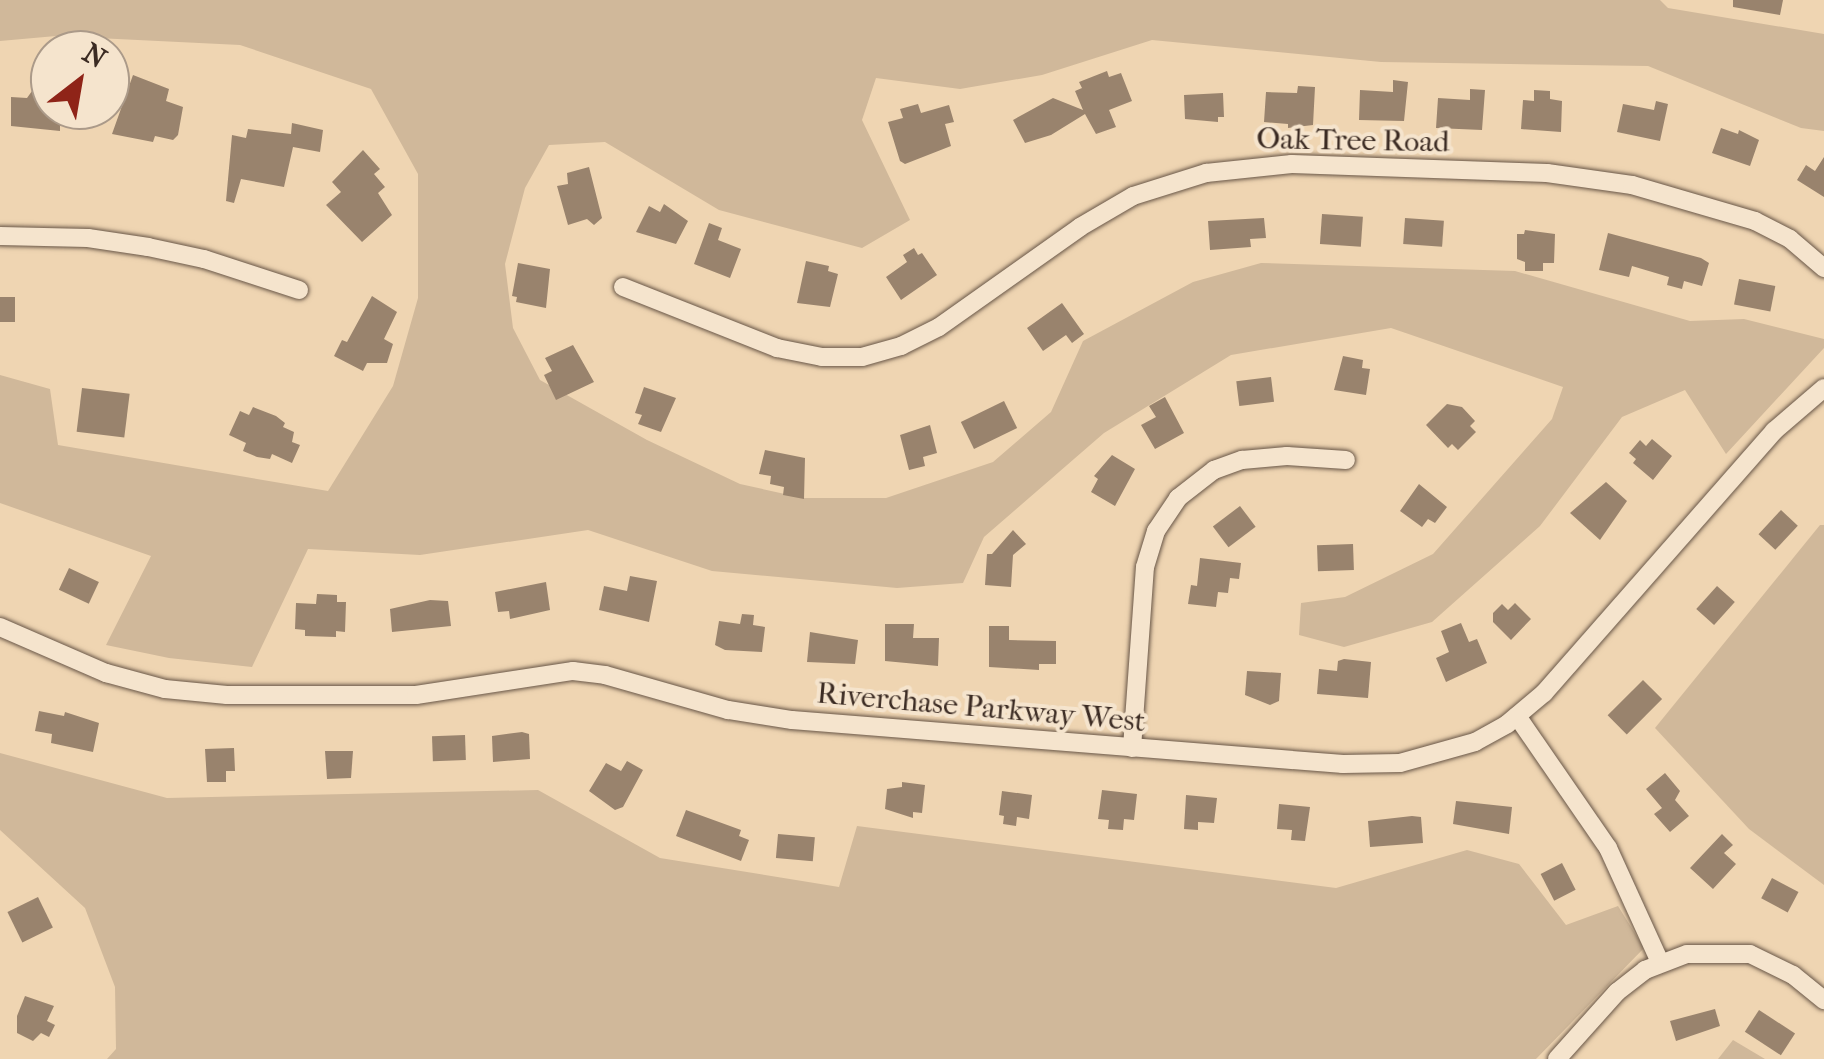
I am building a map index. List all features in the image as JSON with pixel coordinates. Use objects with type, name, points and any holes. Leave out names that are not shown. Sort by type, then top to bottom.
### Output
[{"type":"street","name":"Oak Tree Road","points":[[623,288],[777,348],[822,357],[862,357],[901,346],[939,327],[1080,227],[1134,196],[1206,173],[1292,164],[1546,173],[1632,186],[1765,226],[1790,239],[1824,268]]},
{"type":"street","points":[[0,236],[88,238],[148,246],[204,259],[299,290]]},
{"type":"street","name":"Riverchase Parkway West","points":[[0,627],[106,673],[165,689],[388,697],[572,671],[605,676],[728,710],[792,720],[1381,764],[1455,749],[1518,716],[1571,665],[1774,431],[1824,388]]},
{"type":"street","points":[[1132,748],[1145,568],[1156,531],[1178,498],[1214,470],[1242,460],[1287,456],[1346,460]]},
{"type":"street","points":[[1518,716],[1608,848],[1660,962]]},
{"type":"street","points":[[1557,1059],[1617,992],[1660,962],[1688,954],[1750,954],[1794,975],[1824,1000]]},
{"type":"shaded area","points":[[0,0],[1660,0],[1668,8],[1824,34],[1824,131],[1801,128],[1648,66],[1381,62],[1152,40],[1042,75],[960,89],[876,78],[862,120],[910,220],[862,248],[719,210],[605,142],[549,145],[525,188],[505,264],[513,328],[540,380],[647,440],[740,484],[803,498],[886,498],[993,462],[1051,412],[1083,341],[1193,282],[1261,263],[1515,271],[1690,321],[1744,319],[1824,339],[1824,348],[1726,454],[1685,390],[1622,417],[1540,526],[1432,622],[1344,647],[1299,635],[1301,603],[1345,597],[1433,554],[1552,419],[1563,387],[1391,328],[1231,355],[1104,433],[984,537],[963,583],[897,588],[712,571],[588,530],[420,555],[308,549],[252,667],[169,658],[106,645],[151,556],[0,503],[0,375],[50,389],[58,445],[328,491],[393,386],[418,298],[418,174],[371,89],[240,45],[130,40],[130,30],[30,30],[30,38],[0,41]]},
{"type":"shaded area","points":[[1820,525],[1824,525],[1824,885],[1749,829],[1655,728]]},
{"type":"shaded area","points":[[0,753],[167,798],[538,790],[660,858],[839,887],[857,826],[1336,888],[1467,850],[1519,864],[1566,925],[1618,906],[1644,948],[1536,1059],[107,1059],[116,1049],[115,987],[85,908],[0,830]]},
{"type":"shaded area","points":[[1733,1040],[1765,1059],[1718,1059]]},
{"type":"building","points":[[1733,0],[1783,0],[1780,15],[1733,7]]},
{"type":"building","points":[[1107,71],[1109,77],[1121,73],[1132,101],[1109,110],[1116,127],[1096,134],[1085,114],[1051,135],[1025,143],[1013,120],[1053,98],[1083,110],[1075,91],[1082,88],[1079,82]]},
{"type":"building","points":[[133,75],[169,89],[166,101],[183,107],[178,135],[173,140],[155,136],[153,142],[112,134],[113,130],[130,130]]},
{"type":"building","points":[[1393,80],[1408,82],[1404,121],[1359,120],[1360,90],[1393,92]]},
{"type":"building","points":[[1298,86],[1315,87],[1313,125],[1288,128],[1288,124],[1264,122],[1266,92],[1297,93]]},
{"type":"building","points":[[1470,89],[1485,90],[1482,130],[1436,128],[1438,98],[1470,100]]},
{"type":"building","points":[[1534,90],[1550,91],[1550,99],[1562,101],[1561,132],[1521,129],[1523,100],[1534,101]]},
{"type":"building","points":[[1223,93],[1224,117],[1218,117],[1218,122],[1185,119],[1184,95]]},
{"type":"building","points":[[30,94],[30,128],[11,126],[11,97],[27,98]]},
{"type":"building","points":[[1656,101],[1668,104],[1660,141],[1617,132],[1623,104],[1654,110]]},
{"type":"building","points":[[918,104],[921,113],[949,105],[954,122],[945,124],[951,146],[905,164],[900,161],[888,122],[903,118],[900,109]]},
{"type":"building","points":[[292,123],[323,130],[320,152],[293,147],[284,187],[241,179],[234,203],[226,201],[232,135],[246,138],[248,129],[291,134]]},
{"type":"building","points":[[1721,128],[1738,134],[1739,130],[1759,140],[1750,166],[1712,153]]},
{"type":"building","points":[[363,150],[380,169],[374,174],[385,187],[378,193],[392,215],[362,242],[326,205],[341,192],[332,182]]},
{"type":"building","points":[[1824,157],[1824,197],[1797,180],[1806,165],[1815,171]]},
{"type":"building","points":[[589,167],[602,218],[594,225],[587,219],[568,225],[557,186],[568,184],[567,173]]},
{"type":"building","points":[[664,204],[688,221],[676,244],[636,232],[649,206],[660,212]]},
{"type":"building","points":[[1322,214],[1363,217],[1361,247],[1320,244]]},
{"type":"building","points":[[1264,218],[1266,238],[1250,239],[1251,247],[1210,250],[1208,221]]},
{"type":"building","points":[[1405,218],[1444,221],[1442,247],[1403,244]]},
{"type":"building","points":[[709,223],[722,228],[718,240],[741,249],[730,278],[694,264]]},
{"type":"building","points":[[1525,230],[1555,234],[1554,263],[1543,263],[1543,271],[1525,271],[1525,262],[1517,259],[1517,234],[1524,234]]},
{"type":"building","points":[[1608,233],[1701,258],[1709,263],[1702,286],[1684,281],[1682,289],[1667,285],[1669,277],[1632,266],[1629,277],[1599,270]]},
{"type":"building","points":[[914,248],[937,275],[901,300],[886,277],[907,262],[903,255]]},
{"type":"building","points":[[806,261],[829,266],[828,271],[838,274],[830,307],[797,303]]},
{"type":"building","points":[[518,263],[550,269],[546,308],[516,302],[517,297],[512,296]]},
{"type":"building","points":[[1739,279],[1775,286],[1770,312],[1734,305]]},
{"type":"building","points":[[372,296],[397,312],[384,339],[393,344],[387,363],[367,363],[363,371],[334,356],[342,340],[347,342]]},
{"type":"building","points":[[0,297],[15,297],[15,322],[0,322]]},
{"type":"building","points":[[1062,303],[1084,334],[1072,343],[1066,335],[1043,351],[1027,328]]},
{"type":"building","points":[[573,345],[594,382],[556,400],[544,375],[552,371],[545,358]]},
{"type":"building","points":[[1343,356],[1363,360],[1362,368],[1370,369],[1366,395],[1334,390]]},
{"type":"building","points":[[1271,377],[1274,402],[1239,406],[1236,381]]},
{"type":"building","points":[[644,387],[676,398],[661,432],[638,424],[642,415],[635,413]]},
{"type":"building","points":[[82,388],[130,394],[124,438],[77,432]]},
{"type":"building","points":[[1165,397],[1184,433],[1155,449],[1141,425],[1156,417],[1149,406]]},
{"type":"building","points":[[1004,401],[1017,428],[974,449],[961,422]]},
{"type":"building","points":[[1447,404],[1462,407],[1475,421],[1470,426],[1476,432],[1458,450],[1452,444],[1448,448],[1426,425]]},
{"type":"building","points":[[253,407],[276,416],[285,423],[283,427],[294,432],[292,442],[300,445],[292,463],[272,454],[270,459],[243,451],[246,443],[229,435],[240,411],[249,415]]},
{"type":"building","points":[[930,425],[937,453],[923,457],[925,466],[909,470],[900,435]]},
{"type":"building","points":[[1652,439],[1672,456],[1653,480],[1633,463],[1636,459],[1629,453],[1640,440],[1646,446]]},
{"type":"building","points":[[765,450],[805,458],[804,499],[783,495],[784,487],[770,484],[771,476],[759,474]]},
{"type":"building","points":[[1112,455],[1135,469],[1115,506],[1091,492],[1098,479],[1094,476]]},
{"type":"building","points":[[1606,482],[1627,501],[1600,540],[1570,513]]},
{"type":"building","points":[[1419,484],[1447,507],[1435,523],[1428,519],[1422,527],[1400,511]]},
{"type":"building","points":[[1240,506],[1256,527],[1228,547],[1213,526]]},
{"type":"building","points":[[1781,510],[1798,526],[1775,550],[1758,534]]},
{"type":"building","points":[[1013,530],[1026,544],[1013,555],[1011,587],[985,585],[987,554],[992,554]]},
{"type":"building","points":[[1353,544],[1354,570],[1318,571],[1317,545]]},
{"type":"building","points":[[1200,558],[1241,563],[1239,579],[1230,578],[1228,593],[1218,592],[1216,607],[1188,604],[1191,585],[1197,586]]},
{"type":"building","points":[[69,568],[99,582],[89,604],[59,590]]},
{"type":"building","points":[[630,576],[657,581],[649,622],[599,610],[604,586],[627,591]]},
{"type":"building","points":[[546,582],[550,610],[510,619],[509,611],[498,612],[495,592]]},
{"type":"building","points":[[1717,586],[1735,602],[1714,625],[1696,609]]},
{"type":"building","points":[[317,594],[337,595],[337,602],[346,602],[345,632],[336,631],[336,637],[305,636],[305,630],[295,629],[296,603],[316,604]]},
{"type":"building","points":[[430,600],[448,601],[451,626],[392,632],[390,609]]},
{"type":"building","points":[[1515,603],[1531,619],[1511,640],[1493,622],[1493,613],[1502,604],[1508,610]]},
{"type":"building","points":[[742,614],[754,615],[753,625],[765,627],[762,652],[725,650],[715,645],[719,621],[740,624]]},
{"type":"building","points":[[1461,623],[1469,642],[1477,639],[1487,663],[1446,682],[1436,658],[1449,652],[1441,631]]},
{"type":"building","points":[[885,624],[914,624],[913,638],[939,638],[938,666],[885,661]]},
{"type":"building","points":[[989,626],[1009,626],[1009,640],[1056,641],[1056,664],[1039,664],[1039,670],[989,667]]},
{"type":"building","points":[[810,632],[858,640],[855,664],[807,662]]},
{"type":"building","points":[[1338,661],[1371,662],[1368,698],[1317,694],[1319,669],[1337,671]]},
{"type":"building","points":[[1247,671],[1281,673],[1279,701],[1270,705],[1245,695]]},
{"type":"building","points":[[1643,680],[1662,699],[1627,734],[1608,715]]},
{"type":"building","points":[[39,711],[64,716],[65,712],[99,723],[93,752],[51,743],[52,734],[35,731]]},
{"type":"building","points":[[529,734],[530,759],[493,762],[492,736]]},
{"type":"building","points":[[465,735],[466,760],[433,761],[432,736]]},
{"type":"building","points":[[234,748],[235,771],[226,771],[226,782],[207,782],[205,749]]},
{"type":"building","points":[[325,751],[353,751],[351,778],[327,779]]},
{"type":"building","points":[[627,761],[643,770],[623,807],[615,810],[589,791],[606,763],[621,771]]},
{"type":"building","points":[[1665,773],[1680,791],[1675,800],[1689,816],[1670,832],[1654,814],[1662,808],[1646,789]]},
{"type":"building","points":[[902,782],[925,785],[922,813],[913,812],[913,818],[885,809],[887,789],[902,787]]},
{"type":"building","points":[[1102,790],[1137,794],[1134,820],[1124,819],[1123,830],[1108,829],[1109,820],[1098,819]]},
{"type":"building","points":[[1002,791],[1032,795],[1029,819],[1017,817],[1016,826],[1003,824],[1004,816],[999,815]]},
{"type":"building","points":[[1186,795],[1217,798],[1214,823],[1198,822],[1198,830],[1184,829]]},
{"type":"building","points":[[1456,801],[1512,807],[1509,834],[1453,824]]},
{"type":"building","points":[[1279,804],[1310,807],[1305,841],[1291,840],[1292,830],[1277,829]]},
{"type":"building","points":[[686,810],[741,830],[739,836],[749,840],[741,861],[676,836]]},
{"type":"building","points":[[1421,817],[1423,843],[1370,847],[1368,821]]},
{"type":"building","points":[[778,834],[815,837],[813,861],[776,858]]},
{"type":"building","points":[[1722,834],[1733,845],[1724,853],[1736,864],[1713,889],[1690,868]]},
{"type":"building","points":[[1562,863],[1576,890],[1554,901],[1541,874]]},
{"type":"building","points":[[1772,878],[1798,892],[1788,912],[1761,898]]},
{"type":"building","points":[[38,897],[53,928],[22,942],[7,912]]},
{"type":"building","points":[[25,996],[54,1006],[47,1021],[55,1025],[49,1037],[41,1033],[33,1041],[17,1033],[17,1016]]},
{"type":"building","points":[[1715,1009],[1720,1026],[1676,1041],[1670,1021]]},
{"type":"building","points":[[1759,1010],[1795,1033],[1781,1055],[1745,1032]]}]
